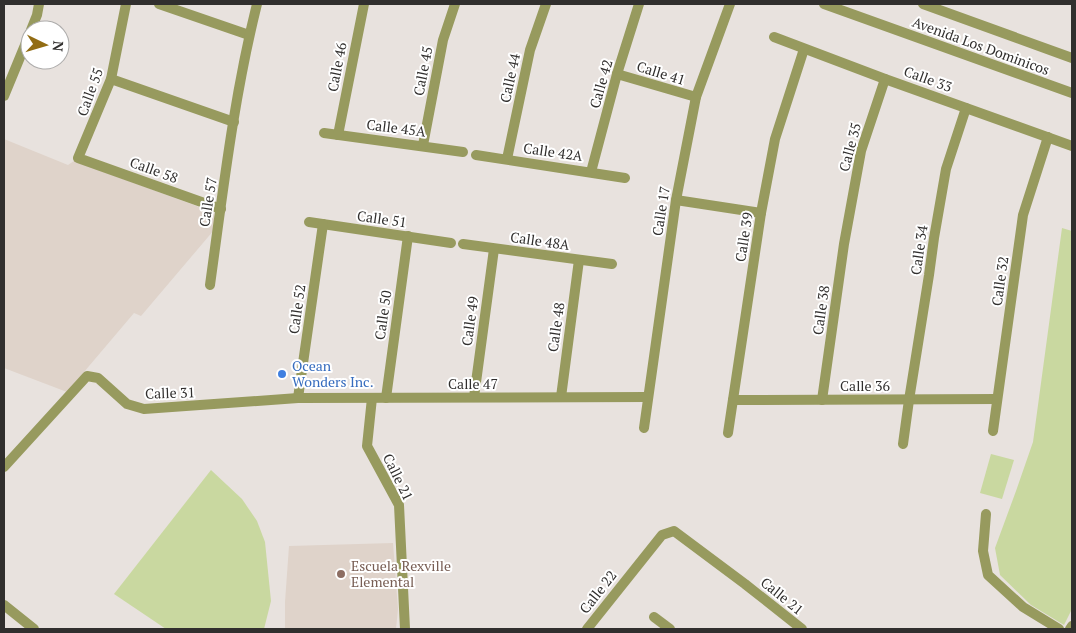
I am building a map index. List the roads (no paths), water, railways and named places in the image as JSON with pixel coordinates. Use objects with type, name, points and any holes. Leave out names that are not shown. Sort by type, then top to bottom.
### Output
[{"type":"street","points":[[35,20],[38,4]]},
{"type":"street","name":"Calle 55","points":[[78,158],[112,79],[126,4]]},
{"type":"street","points":[[159,4],[249,35]]},
{"type":"street","name":"Calle 57","points":[[210,285],[234,122],[249,35],[258,4]]},
{"type":"street","name":"Calle 46","points":[[338,135],[364,4]]},
{"type":"street","name":"Calle 45","points":[[423,145],[443,40],[454,4]]},
{"type":"street","name":"Calle 44","points":[[507,159],[530,50],[546,4]]},
{"type":"street","name":"Calle 42","points":[[591,172],[617,74],[639,4]]},
{"type":"street","name":"Calle 17","points":[[644,428],[676,200],[696,98],[730,4]]},
{"type":"street","name":"Avenida Los Dominicos","points":[[824,4],[1072,93]]},
{"type":"street","name":"Avenida Los Dominicos","points":[[923,4],[1072,58]]},
{"type":"street","name":"Calle 33","points":[[774,37],[1072,146]]},
{"type":"street","name":"Calle 39","points":[[728,434],[761,213],[775,138],[804,49]]},
{"type":"street","points":[[5,90],[20,57]]},
{"type":"street","name":"Calle 41","points":[[617,74],[696,98]]},
{"type":"street","name":"Calle 35","points":[[848,224],[861,151],[885,78]]},
{"type":"street","points":[[112,79],[234,122]]},
{"type":"street","name":"Calle 34","points":[[903,444],[946,169],[966,108]]},
{"type":"street","name":"Calle 45A","points":[[324,133],[423,145],[463,152]]},
{"type":"street","name":"Calle 32","points":[[993,431],[1024,215],[1048,137]]},
{"type":"street","name":"Calle 42A","points":[[476,155],[625,178]]},
{"type":"street","name":"Calle 58","points":[[78,158],[221,209]]},
{"type":"street","points":[[676,200],[761,213]]},
{"type":"street","name":"Calle 51","points":[[309,222],[451,243]]},
{"type":"street","name":"Calle 52","points":[[298,398],[323,224]]},
{"type":"street","name":"Calle 38","points":[[822,400],[848,224]]},
{"type":"street","name":"Calle 50","points":[[386,398],[408,236]]},
{"type":"street","name":"Calle 48A","points":[[463,244],[612,264]]},
{"type":"street","name":"Calle 49","points":[[474,397],[494,248]]},
{"type":"street","name":"Calle 48","points":[[561,396],[579,260]]},
{"type":"street","name":"Calle 31","points":[[4,467],[87,376],[98,378],[127,404],[144,409],[298,398]]},
{"type":"street","name":"Calle 47","points":[[298,398],[648,396]]},
{"type":"street","name":"Calle 21","points":[[372,398],[367,446],[399,505],[405,629]]},
{"type":"street","name":"Calle 36","points":[[733,400],[997,399]]},
{"type":"street","points":[[986,514],[983,551],[988,575],[1023,607],[1059,629]]},
{"type":"street","name":"Calle 21","points":[[632,572],[662,535],[674,531],[802,629]]},
{"type":"street","name":"Calle 22","points":[[587,629],[632,572]]},
{"type":"street","points":[[4,606],[34,629]]},
{"type":"street","points":[[654,617],[670,629]]},
{"type":"place","name":"Ocean Wonders Inc.","points":[[282,374]]},
{"type":"place","name":"Escuela Rexville Elemental","points":[[341,574]]}]
